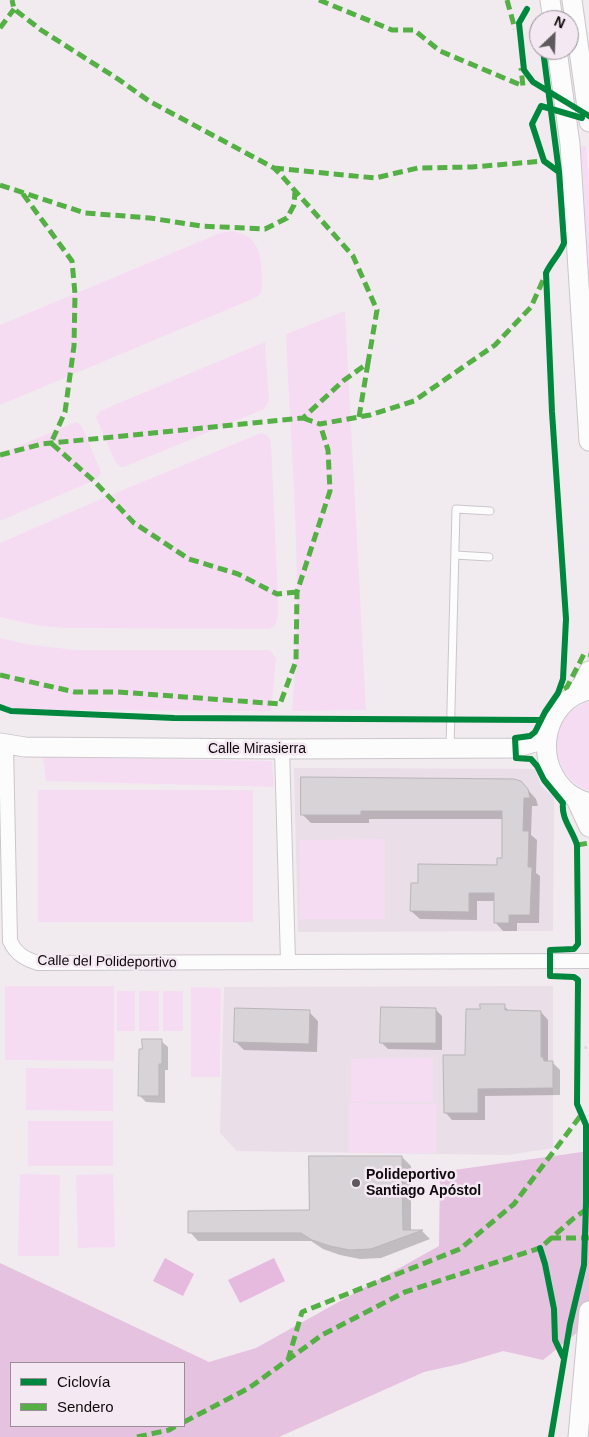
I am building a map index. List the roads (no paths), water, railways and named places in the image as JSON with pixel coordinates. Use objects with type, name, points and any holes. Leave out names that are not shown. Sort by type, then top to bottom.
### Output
[{"type":"main road","points":[[572,0],[589,122]]},
{"type":"main road","points":[[559,60],[570,144],[589,441]]},
{"type":"main road","points":[[589,671],[583,684],[556,714],[547,734],[545,749],[554,777],[563,790],[582,801],[589,827]]},
{"type":"main road","points":[[571,698],[589,690]]},
{"type":"main road","name":"Calle Mirasierra","points":[[514,748],[534,742],[547,734]]},
{"type":"main road","name":"Calle Mirasierra","points":[[3,744],[25,747],[514,748],[535,754],[548,763]]},
{"type":"main road","points":[[578,1437],[589,1312]]},
{"type":"street","name":"Calle del Polideportivo","points":[[3,744],[10,941],[15,950],[26,959],[38,963],[589,961]]},
{"type":"street","points":[[282,749],[288,962]]},
{"type":"lane","points":[[450,748],[456,509],[490,511]]},
{"type":"lane","points":[[455,556],[490,556]]},
{"type":"place","name":"Polideportivo Santiago Apóstol","points":[[356,1183]]}]
